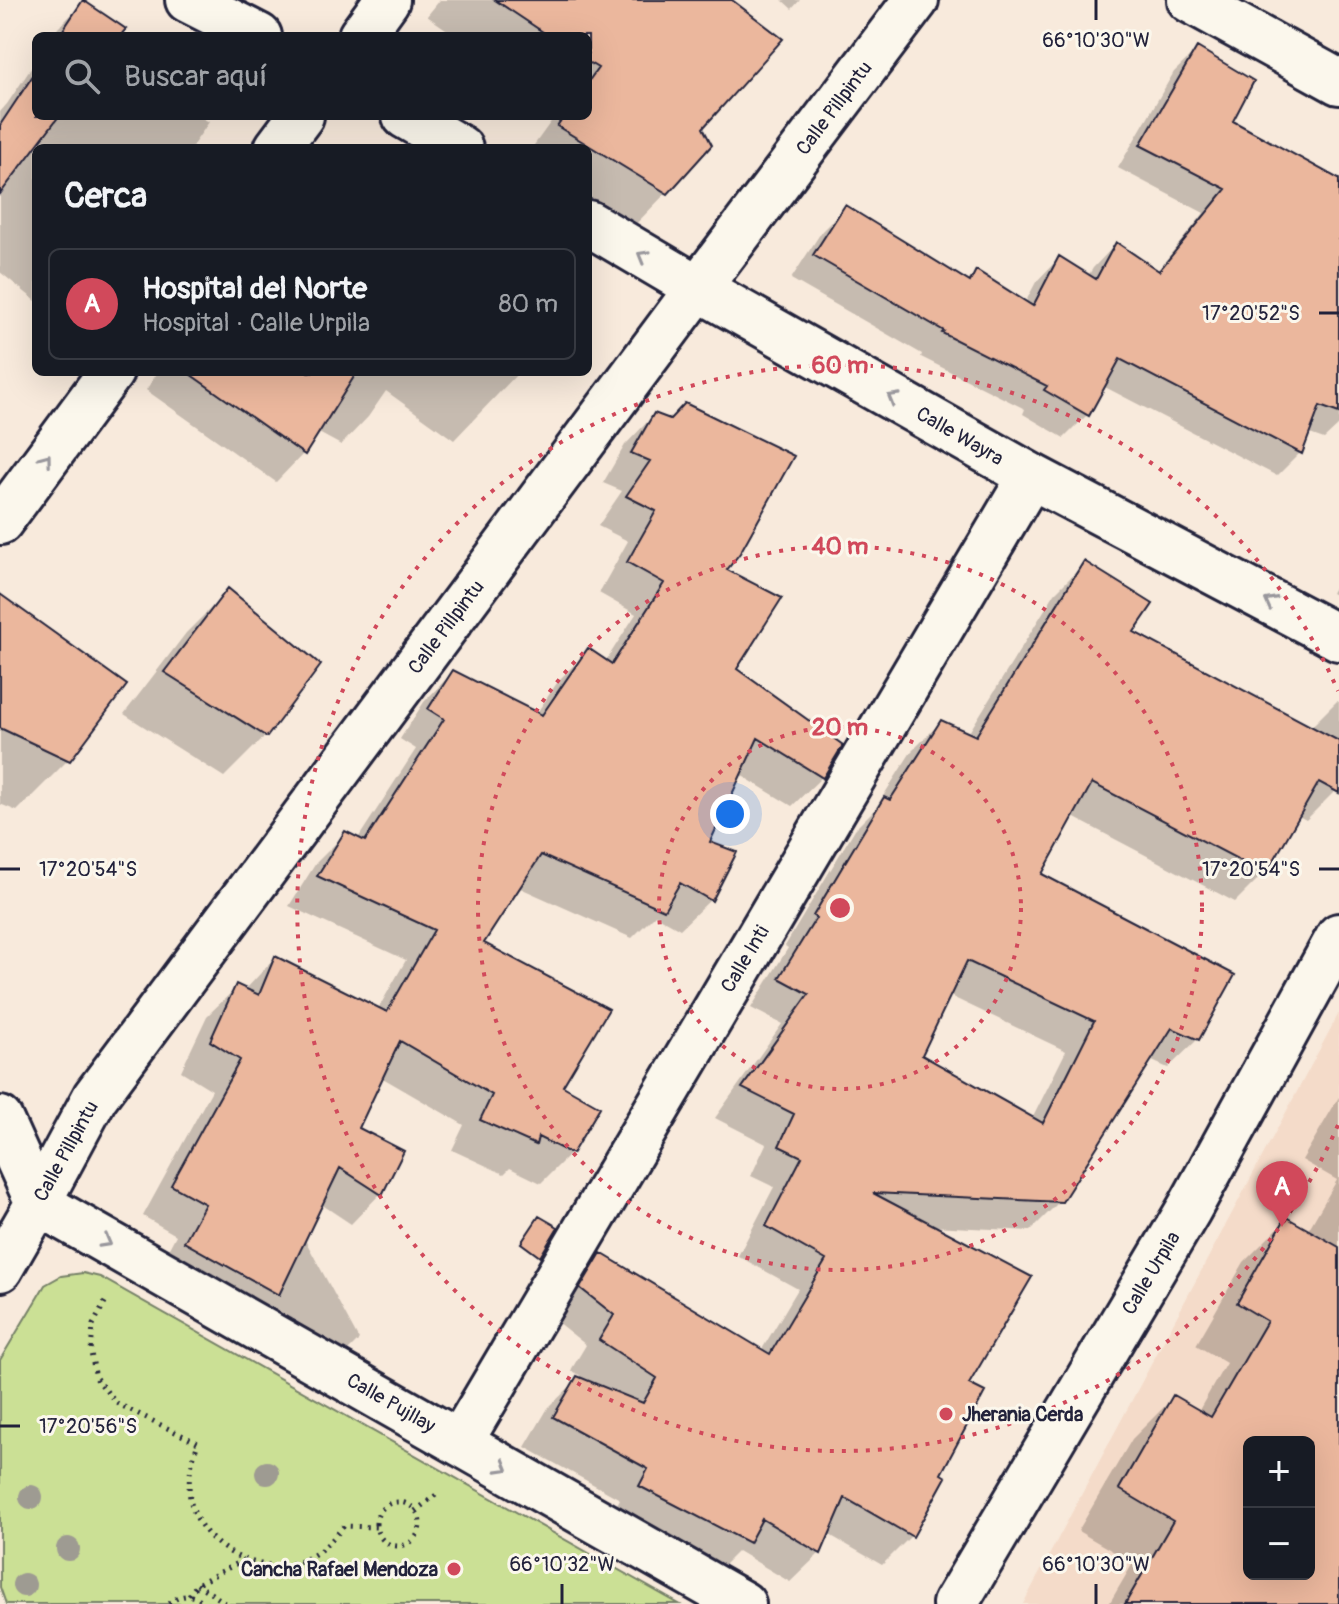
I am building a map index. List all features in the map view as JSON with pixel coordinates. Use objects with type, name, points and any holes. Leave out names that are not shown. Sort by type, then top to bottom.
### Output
[{"type":"street","points":[[188,0],[251,32]]},
{"type":"street","points":[[364,32],[387,0]]},
{"type":"street","name":"Calle Pillpintu","points":[[0,1269],[95,1097],[916,0]]},
{"type":"street","points":[[1190,0],[1339,82]]},
{"type":"street","points":[[280,144],[298,120]]},
{"type":"street","points":[[412,120],[453,144]]},
{"type":"street","name":"Calle Wayra","points":[[592,225],[1031,476],[1339,638]]},
{"type":"street","points":[[0,522],[108,376]]},
{"type":"street","name":"Calle Inti","points":[[460,1442],[1031,476]]},
{"type":"street","name":"Calle Urpila","points":[[955,1604],[1189,1209],[1339,936]]},
{"type":"street","points":[[0,1119],[38,1203]]},
{"type":"street","name":"Calle Pujllay","points":[[38,1203],[743,1604]]},
{"type":"path","points":[[129,1255],[93,1325],[91,1353],[96,1378],[116,1403],[198,1443],[189,1471],[190,1499],[201,1525],[219,1546],[244,1560],[272,1565],[301,1561],[326,1547],[344,1526],[376,1527]]},
{"type":"path","points":[[395,1502],[410,1506],[418,1517],[418,1532],[409,1543],[401,1545],[393,1545],[382,1539],[376,1527],[376,1520],[383,1508],[395,1502]]},
{"type":"path","points":[[189,1595],[197,1584],[244,1560]]},
{"type":"path","points":[[197,1584],[227,1604]]},
{"type":"path","points":[[169,1604],[189,1595],[206,1604]]},
{"type":"shaded area","points":[[1339,1013],[1339,1604],[1023,1604]]},
{"type":"green space","points":[[83,1273],[100,1277],[679,1604],[6,1604],[0,1587],[0,1360],[45,1285],[61,1276]]},
{"type":"building","points":[[83,0],[126,29],[123,32],[62,32]]},
{"type":"building","points":[[495,0],[732,0],[783,39],[703,128],[712,145],[668,194],[592,147],[592,144],[586,144],[557,126],[561,120],[592,120],[592,76],[598,68],[592,64],[592,32],[543,32]]},
{"type":"building","points":[[1197,47],[1254,81],[1233,121],[1339,179],[1339,413],[1320,406],[1302,454],[1120,359],[1089,416],[1044,390],[1047,386],[942,333],[944,331],[813,255],[845,205],[970,282],[976,270],[1033,306],[1059,256],[1096,279],[1116,242],[1159,271],[1226,189],[1140,145]]},
{"type":"building","points":[[32,77],[32,120],[56,120],[38,144],[32,144],[32,152],[0,194],[0,125]]},
{"type":"building","points":[[193,376],[354,376],[305,455]]},
{"type":"building","points":[[685,403],[794,456],[740,553],[727,570],[782,598],[737,669],[843,745],[823,778],[758,738],[710,842],[737,852],[712,901],[680,883],[664,910],[541,855],[484,943],[609,1009],[563,1086],[600,1107],[572,1154],[538,1137],[536,1145],[480,1120],[492,1095],[400,1041],[359,1128],[404,1151],[382,1195],[340,1168],[279,1295],[184,1242],[205,1204],[171,1185],[240,1060],[210,1041],[236,984],[259,995],[275,956],[387,1012],[434,930],[317,876],[345,831],[365,841],[444,719],[428,709],[453,670],[542,715],[588,648],[612,664],[664,583],[627,562],[656,511],[626,496],[650,461],[631,453],[654,413],[670,419]]},
{"type":"building","points":[[1084,561],[1153,604],[1134,632],[1339,741],[1339,793],[1319,782],[1266,874],[1092,783],[1042,874],[1235,975],[1199,1040],[1172,1028],[1062,1202],[873,1193],[1032,1277],[969,1384],[985,1392],[941,1474],[946,1477],[913,1537],[845,1498],[821,1554],[762,1519],[749,1543],[639,1486],[648,1469],[553,1417],[577,1376],[643,1403],[657,1378],[599,1340],[614,1315],[580,1288],[601,1253],[770,1354],[826,1260],[766,1226],[802,1157],[779,1146],[794,1114],[742,1088],[809,994],[779,978],[884,797],[890,800],[941,720],[976,736]],"holes":[[[967,961],[1094,1021],[1043,1123],[922,1055]]]},
{"type":"building","points":[[228,588],[321,665],[267,737],[164,672]]},
{"type":"building","points":[[0,594],[127,685],[70,761],[0,728]]},
{"type":"building","points":[[539,1216],[558,1227],[540,1257],[521,1243]]},
{"type":"building","points":[[1286,1217],[1339,1247],[1339,1604],[1125,1604],[1173,1521],[1119,1489],[1173,1395],[1211,1417],[1267,1321],[1237,1303]]},
{"type":"place","name":"Hospital del Norte","points":[[1282,1227]]},
{"type":"place","name":"Jherania Cerda","points":[[946,1414]]},
{"type":"place","name":"Cancha Rafael Mendoza","points":[[454,1569]]}]
